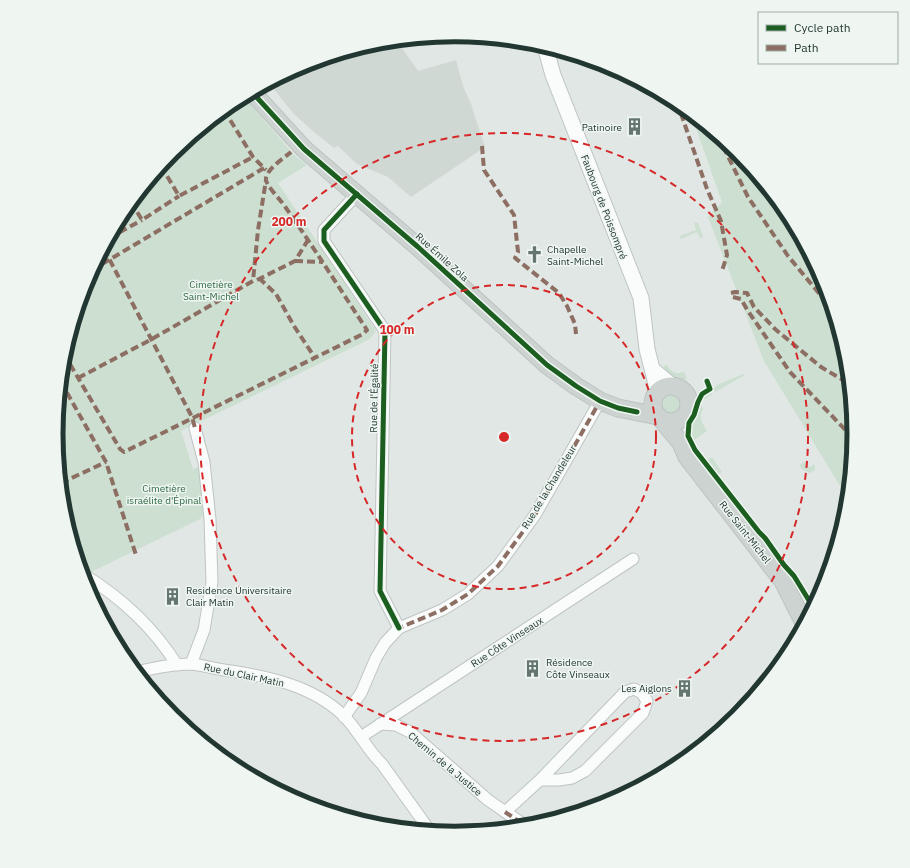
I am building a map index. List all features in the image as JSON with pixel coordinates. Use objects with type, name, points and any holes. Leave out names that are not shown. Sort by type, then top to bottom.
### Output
[{"type":"main road","name":"Faubourg de Poissompré","points":[[547,53],[553,75],[641,298],[647,350],[661,403]]},
{"type":"main road","name":"Rue Émile Zola","points":[[256,97],[304,149],[449,275],[547,365],[600,401],[618,408],[637,412],[661,403]]},
{"type":"main road","points":[[682,390],[688,399],[689,410],[682,419],[676,422],[669,422],[661,403],[682,390]]},
{"type":"main road","name":"Rue Saint-Michel","points":[[661,403],[687,457],[783,581],[801,617]]},
{"type":"main road","points":[[681,444],[682,419]]},
{"type":"street","name":"Rue de l'Égalité","points":[[356,194],[324,230],[324,241],[385,331],[380,591],[399,628]]},
{"type":"street","name":"Rue de la Chandeleur","points":[[344,717],[361,693],[376,658],[385,643],[399,628],[442,610],[468,594],[498,566],[535,514],[600,401]]},
{"type":"street","points":[[191,664],[204,630],[212,582],[209,512],[204,462],[195,428]]},
{"type":"street","name":"Rue Côte Vinseaux","points":[[380,724],[633,559]]},
{"type":"street","points":[[92,581],[120,601],[150,629],[177,665]]},
{"type":"street","name":"Rue du Clair Matin","points":[[142,670],[160,666],[191,664],[270,678],[303,689],[328,703],[344,717],[361,737],[372,755],[382,764],[426,825]]},
{"type":"street","points":[[505,812],[540,780],[625,692],[634,689],[642,693],[647,701],[643,713],[585,771],[572,778],[540,780]]},
{"type":"street","points":[[361,737],[380,724]]},
{"type":"street","name":"Chemin de la Justice","points":[[380,724],[396,725],[410,732],[488,800],[518,821]]},
{"type":"shaded area","points":[[400,46],[418,71],[456,60],[463,86],[471,104],[485,147],[411,197],[388,177],[357,164],[338,146],[334,148],[293,113],[272,87],[305,72],[329,63],[354,55]]},
{"type":"green space","name":"Cimetière Saint-Michel","points":[[248,102],[295,156],[307,165],[278,183],[376,331],[370,339],[181,431],[193,469],[201,466],[206,510],[200,519],[91,572],[88,571],[76,535],[66,485],[63,434],[66,383],[76,333],[84,308],[103,261],[129,216],[144,195],[160,176],[197,139],[216,123]]},
{"type":"green space","points":[[694,123],[732,157],[766,195],[794,238],[807,261],[817,284],[834,333],[844,383],[847,434],[843,491],[764,361],[708,217],[722,202]]},
{"type":"green space","points":[[694,222],[698,223],[703,236],[701,239],[697,232],[681,239],[680,236],[696,230]]},
{"type":"green space","points":[[667,365],[674,372],[684,372],[687,379],[680,380],[673,377],[663,366]]},
{"type":"green space","points":[[743,374],[745,375],[715,392],[714,389],[717,385]]},
{"type":"green space","points":[[710,391],[713,394],[700,402],[704,395]]},
{"type":"green space","points":[[672,395],[679,398],[682,405],[679,412],[672,415],[665,412],[662,405],[665,398]]},
{"type":"green space","points":[[700,402],[703,409],[701,420],[707,431],[694,440],[690,436],[691,427]]},
{"type":"green space","points":[[712,457],[722,472],[719,474],[710,467],[706,461]]},
{"type":"green space","points":[[805,461],[809,467],[815,464],[815,470],[810,473],[802,469],[799,465]]},
{"type":"marked path","points":[[681,114],[707,189],[721,221],[727,255],[722,271]]},
{"type":"marked path","points":[[227,115],[253,157],[266,170]]},
{"type":"marked path","points":[[482,146],[484,170],[514,215],[518,252],[515,258],[559,293],[575,324],[576,334]]},
{"type":"marked path","points":[[725,150],[748,197],[788,256],[822,297]]},
{"type":"marked path","points":[[70,364],[120,449],[124,452],[363,334],[367,330],[317,253],[267,183],[266,176],[268,172],[291,152]]},
{"type":"marked path","points":[[164,171],[179,196],[253,157]]},
{"type":"marked path","points":[[102,264],[264,168]]},
{"type":"marked path","points":[[78,378],[152,339],[253,281],[258,230],[266,180]]},
{"type":"marked path","points":[[135,208],[142,220],[179,196]]},
{"type":"marked path","points":[[119,232],[142,220]]},
{"type":"marked path","points":[[257,280],[295,261],[308,240]]},
{"type":"marked path","points":[[107,254],[192,417],[195,428]]},
{"type":"marked path","points":[[295,261],[323,262]]},
{"type":"marked path","points":[[259,278],[276,294],[294,326],[315,358]]},
{"type":"marked path","points":[[731,293],[747,293],[754,307],[775,329],[821,367],[844,381]]},
{"type":"marked path","points":[[733,297],[741,299],[790,372],[847,432]]},
{"type":"marked path","points":[[65,390],[106,462],[136,555]]},
{"type":"marked path","points":[[397,625],[399,628],[442,610],[468,594],[498,566],[535,515],[600,401]]},
{"type":"marked path","points":[[66,481],[106,462]]},
{"type":"marked path","points":[[505,812],[518,821]]},
{"type":"cycle path","points":[[256,97],[304,149],[418,247],[547,365],[600,401],[618,408],[637,412]]},
{"type":"cycle path","points":[[357,194],[324,230],[324,241],[385,331],[380,591],[399,628]]},
{"type":"cycle path","points":[[707,381],[710,389],[702,394],[698,402],[694,415],[689,423],[688,436],[695,450],[794,576],[809,601]]},
{"type":"place","name":"Patinoire","points":[[635,127]]},
{"type":"place","name":"Chapelle Saint-Michel","points":[[534,255]]},
{"type":"place","name":"Residence Universitaire Clair Matin","points":[[173,596]]},
{"type":"place","name":"Résidence Côte Vinseaux","points":[[533,668]]},
{"type":"place","name":"Les Aiglons","points":[[685,688]]},
{"type":"park label","name":"Cimetière israélite d'Épinal","points":[[164,494]]}]
